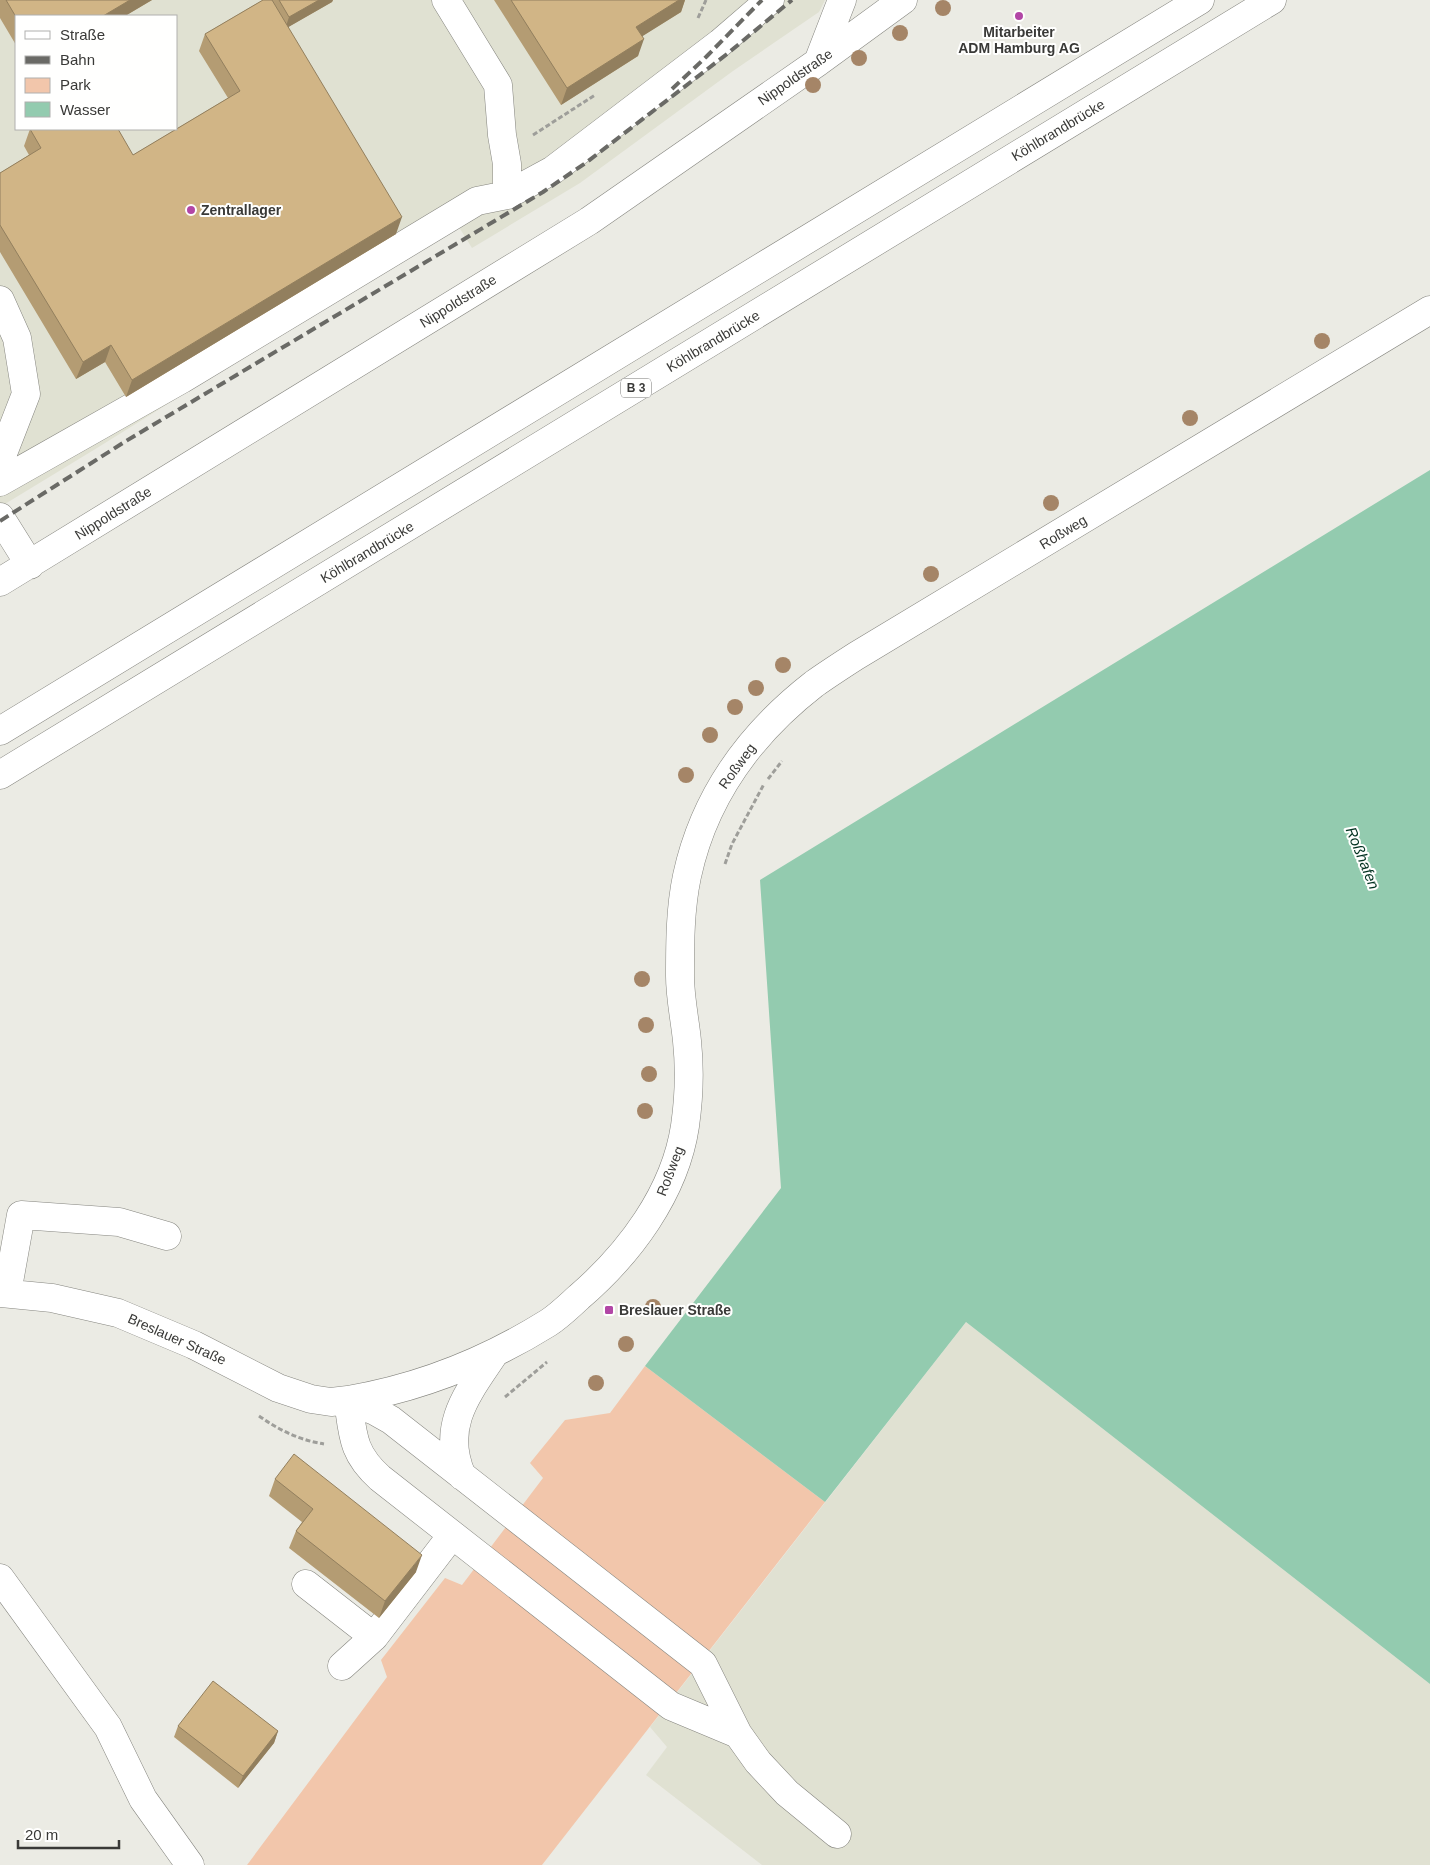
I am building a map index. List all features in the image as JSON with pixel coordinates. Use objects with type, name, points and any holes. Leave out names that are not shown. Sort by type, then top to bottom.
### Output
[{"type":"street","points":[[446,0],[498,85],[507,164],[507,195]]},
{"type":"street","points":[[0,482],[182,378],[477,201],[507,195],[561,164],[720,43],[770,0]]},
{"type":"street","points":[[818,62],[842,0]]},
{"type":"street","name":"Nippoldstraße","points":[[0,582],[589,221],[818,62],[903,0]]},
{"type":"street","points":[[0,731],[1200,0]]},
{"type":"street","name":"Köhlbrandbrücke","points":[[0,775],[1272,0]]},
{"type":"street","points":[[0,300],[17,338],[26,394],[0,461]]},
{"type":"street","name":"Roßweg","points":[[348,1400],[417,1383],[494,1354],[550,1321],[588,1290],[610,1268],[643,1227],[656,1207],[670,1178],[685,1128],[689,1087],[688,1044],[680,979],[681,918],[687,877],[700,833],[718,792],[734,766],[760,735],[803,694],[856,656],[1430,310]]},
{"type":"street","points":[[0,517],[30,565]]},
{"type":"street","points":[[3,1293],[10,1216],[119,1222],[167,1236]]},
{"type":"street","name":"Breslauer Straße","points":[[3,1293],[52,1298],[118,1313],[194,1344],[295,1395],[331,1402],[348,1400],[361,1404],[391,1420],[703,1664],[738,1734],[758,1762],[806,1810],[837,1834]]},
{"type":"street","points":[[462,1476],[454,1452],[454,1428],[464,1400],[494,1354]]},
{"type":"street","points":[[348,1400],[357,1450],[365,1464],[380,1478],[671,1706],[738,1734]]},
{"type":"street","points":[[342,1666],[374,1637],[452,1536]]},
{"type":"street","points":[[0,1578],[108,1726],[143,1799],[190,1865]]},
{"type":"street","points":[[306,1584],[374,1637]]},
{"type":"path","points":[[692,23],[700,17],[706,0]]},
{"type":"path","points":[[505,153],[599,93]]},
{"type":"path","points":[[723,869],[732,844],[748,811],[763,785],[785,758]]},
{"type":"path","points":[[501,1400],[554,1357]]},
{"type":"path","points":[[254,1412],[276,1428],[306,1441]]},
{"type":"shaded area","points":[[0,0],[825,0],[819,12],[733,71],[580,183],[472,248],[457,224],[0,507]]},
{"type":"shaded area","points":[[966,1322],[1430,1684],[1430,1865],[762,1865],[646,1775],[667,1747],[650,1727]]},
{"type":"green space","points":[[645,1366],[825,1502],[542,1865],[247,1865],[387,1677],[381,1660],[445,1578],[462,1585],[543,1478],[530,1463],[565,1420],[610,1413]]},
{"type":"water","name":"Roßhafen","points":[[1430,470],[1430,1684],[966,1322],[825,1502],[645,1366],[781,1188],[760,880]]},
{"type":"building","points":[[6,0],[130,0],[105,15],[15,15]]},
{"type":"building","name":"Zentrallager","points":[[263,0],[272,0],[402,217],[132,380],[111,345],[83,362],[0,225],[0,173],[41,148],[31,130],[119,130],[133,155],[175,130],[178,130],[178,128],[240,91],[205,34]]},
{"type":"building","points":[[279,0],[319,0],[289,17]]},
{"type":"building","points":[[511,0],[679,0],[636,27],[644,39],[567,88]]},
{"type":"building","points":[[294,1454],[422,1555],[385,1601],[296,1531],[313,1509],[275,1479]]},
{"type":"building","points":[[213,1681],[278,1731],[243,1776],[178,1726]]},
{"type":"railway","points":[[672,89],[762,0]]},
{"type":"railway","points":[[0,521],[126,441],[543,192],[587,162],[727,54],[792,0]]},
{"type":"place","name":"Mitarbeiter ADM Hamburg AG","points":[[1019,16]]},
{"type":"place","name":"Zentrallager","points":[[191,210]]},
{"type":"place","name":"Breslauer Straße","points":[[609,1310]]}]
